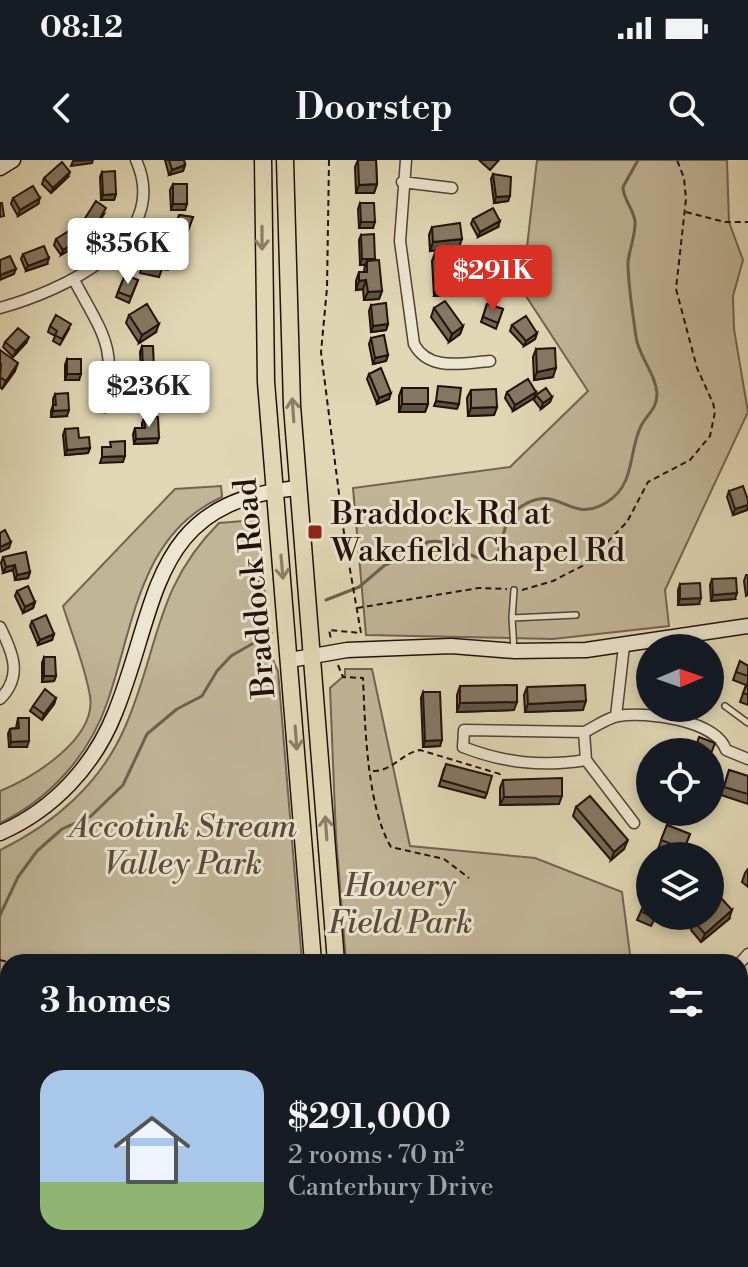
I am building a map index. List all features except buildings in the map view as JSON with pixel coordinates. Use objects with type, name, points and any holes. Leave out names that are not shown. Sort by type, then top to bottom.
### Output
[{"type":"main road","name":"Braddock Road","points":[[263,160],[266,382],[312,954]]},
{"type":"main road","name":"Braddock Road","points":[[285,160],[288,332],[335,954]]},
{"type":"street","points":[[0,168],[13,160]]},
{"type":"street","points":[[0,308],[74,280],[109,254],[139,217],[143,181],[136,160]]},
{"type":"street","points":[[406,160],[400,241],[414,344],[424,357],[440,364],[490,361]]},
{"type":"street","points":[[402,182],[452,188]]},
{"type":"street","points":[[74,280],[107,342],[111,370],[105,407]]},
{"type":"street","points":[[0,833],[48,805],[95,753],[115,713],[157,584],[180,543],[226,504],[255,492],[299,488]]},
{"type":"street","points":[[290,660],[313,654],[451,646],[515,651],[624,646],[748,626]]},
{"type":"street","points":[[0,627],[15,665],[11,684],[0,699]]},
{"type":"street","points":[[616,716],[624,646]]},
{"type":"street","points":[[586,760],[505,761],[463,747],[464,730],[584,732],[616,716],[652,714],[673,718],[715,735],[726,750],[748,759]]},
{"type":"street","points":[[584,732],[586,760],[634,823]]},
{"type":"lane","points":[[514,590],[512,618],[515,651]]},
{"type":"lane","points":[[512,618],[576,615]]},
{"type":"lane","points":[[725,706],[748,723]]},
{"type":"path","points":[[329,160],[327,288],[321,352],[351,580],[361,633]]},
{"type":"path","points":[[357,608],[479,588],[514,590],[544,585],[586,564],[627,522],[648,482],[690,460],[710,436],[715,412],[713,403],[697,368],[676,289],[685,212],[684,178],[677,160]]},
{"type":"path","points":[[685,212],[725,222],[748,222]]},
{"type":"path","points":[[339,669],[343,677],[363,678],[372,771],[383,834],[391,847],[444,859],[469,878]]},
{"type":"path","points":[[372,771],[393,767],[412,751],[420,750],[500,774],[505,761]]},
{"type":"green space","points":[[537,160],[727,160],[729,222],[743,260],[733,296],[734,329],[748,412],[665,590],[669,626],[553,639],[366,635],[353,488],[510,467],[588,391],[522,290]]},
{"type":"green space","points":[[221,486],[222,497],[194,513],[173,534],[156,558],[133,614],[107,703],[90,740],[66,774],[51,788],[0,823],[0,791],[29,777],[60,755],[73,742],[89,712],[88,685],[63,606],[175,489]]},
{"type":"green space","name":"Accotink Stream Valley Park","points":[[257,520],[262,579],[258,580],[260,589],[264,588],[269,649],[278,671],[301,954],[0,954],[0,850],[57,814],[74,800],[103,766],[125,727],[170,596],[198,547],[219,523]]},
{"type":"green space","name":"Howery Field Park","points":[[345,669],[372,669],[410,846],[535,858],[622,892],[630,954],[345,954],[336,837],[330,688],[345,675]]},
{"type":"waterway","points":[[326,600],[359,587],[385,565],[420,551],[427,542],[446,543],[482,559],[491,559],[498,554],[508,517],[525,504],[550,499],[581,509],[593,509],[607,502],[623,486],[637,436],[657,399],[654,379],[636,337],[629,281],[628,263],[635,221],[623,187],[638,160]]},
{"type":"waterway","points":[[0,915],[18,877],[37,851],[62,829],[91,816],[123,785],[147,734],[177,709],[202,696],[217,671],[231,656],[271,633]]},
{"type":"place","name":"Braddock Rd at Wakefield Chapel Rd","points":[[315,532]]}]
